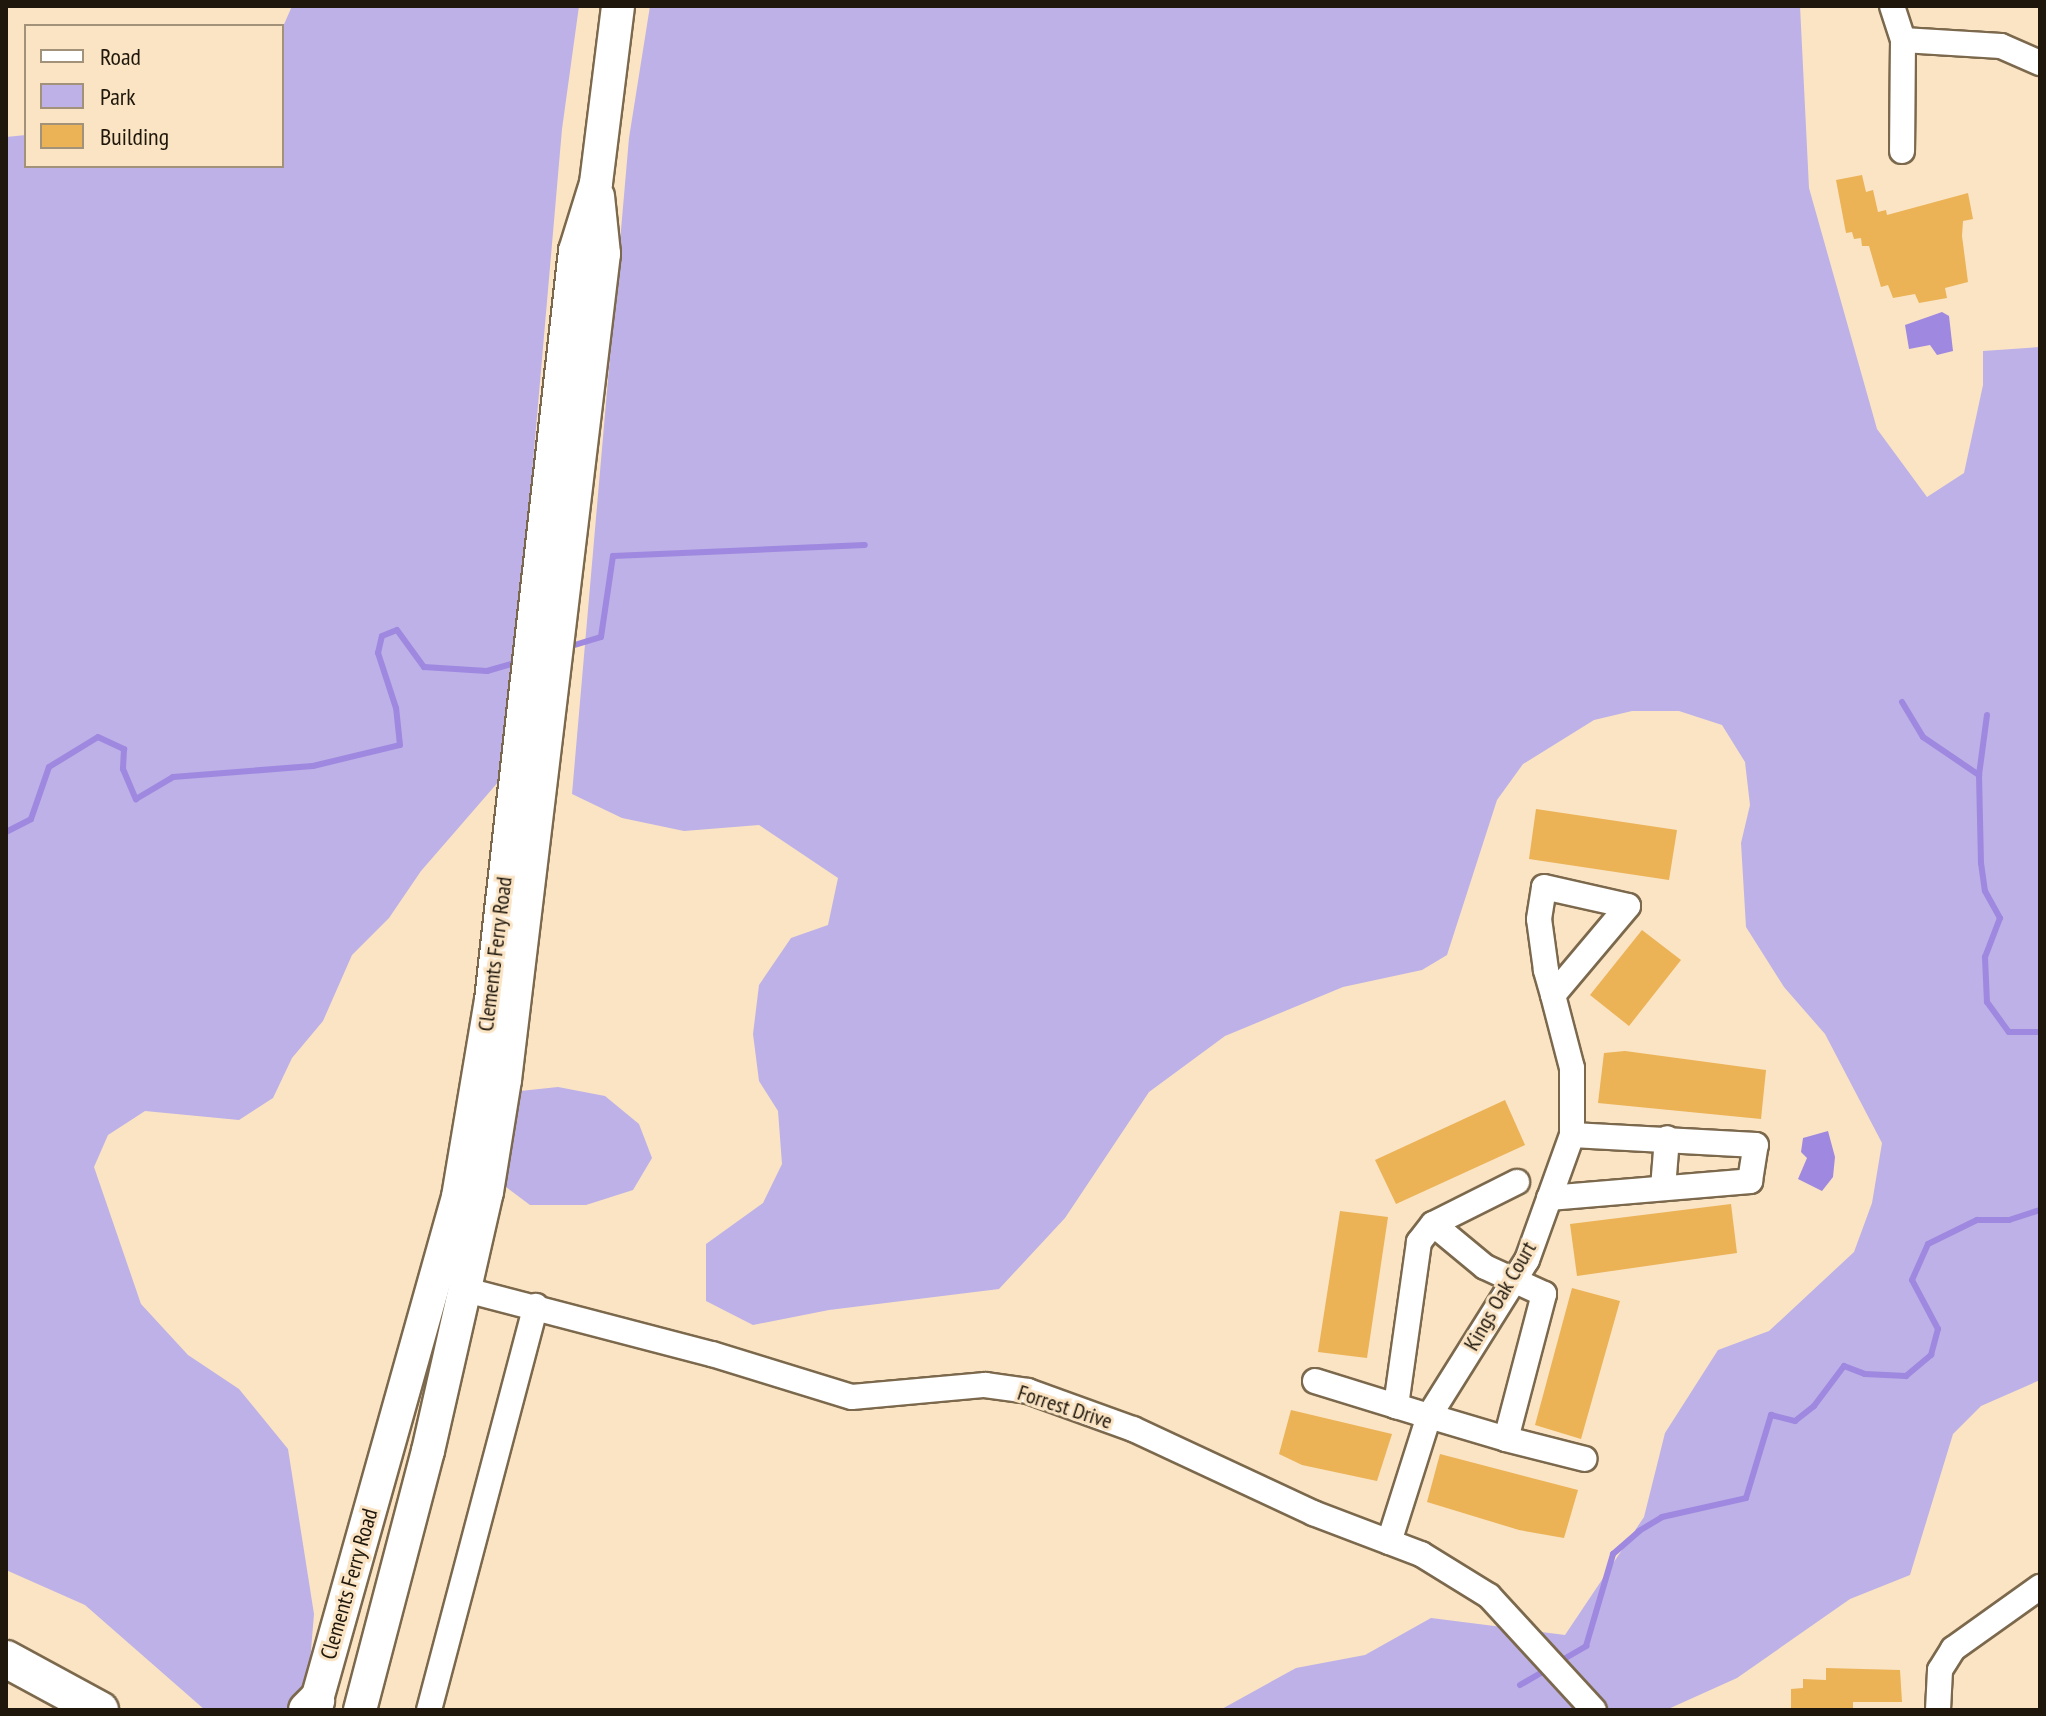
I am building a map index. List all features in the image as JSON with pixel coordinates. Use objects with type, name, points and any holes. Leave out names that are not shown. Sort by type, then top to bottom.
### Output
[{"type":"highway","points":[[6,1659],[100,1710]]},
{"type":"main road","name":"Clements Ferry Road","points":[[360,1710],[428,1451],[462,1289],[487,1192],[505,1080],[548,618],[604,254],[596,183],[618,6]]},
{"type":"main road","name":"Clements Ferry Road","points":[[313,1707],[458,1197],[539,700]]},
{"type":"street","points":[[1892,6],[1903,40],[1902,151]]},
{"type":"street","points":[[1903,40],[2001,46],[2040,63]]},
{"type":"street","name":"Kings Oak Court","points":[[1389,1542],[1429,1416],[1514,1280],[1572,1135],[1572,1068],[1553,995],[1539,919],[1544,887],[1628,906],[1553,995]]},
{"type":"street","points":[[1549,1198],[1750,1181],[1756,1145],[1572,1135]]},
{"type":"street","points":[[1663,1188],[1667,1138]]},
{"type":"street","points":[[1396,1406],[1419,1242],[1433,1224],[1517,1182]]},
{"type":"street","points":[[1433,1224],[1485,1267],[1544,1294],[1506,1439]]},
{"type":"street","name":"Forrest Drive","points":[[462,1289],[536,1306],[852,1397],[985,1385],[1028,1391],[1133,1429],[1421,1554],[1489,1596],[1594,1710]]},
{"type":"street","points":[[429,1710],[536,1306]]},
{"type":"street","points":[[1315,1381],[1506,1439],[1585,1459]]},
{"type":"street","points":[[1938,1710],[1940,1670],[1953,1649],[2040,1587]]},
{"type":"green space","points":[[292,6],[579,6],[562,129],[506,773],[421,871],[389,918],[352,955],[323,1021],[292,1058],[273,1098],[239,1120],[145,1111],[108,1135],[94,1167],[141,1304],[188,1355],[239,1389],[288,1449],[314,1614],[306,1710],[205,1710],[85,1605],[6,1570],[6,137],[24,135],[24,168],[284,168],[284,24]]},
{"type":"green space","points":[[650,6],[1800,6],[1809,188],[1877,429],[1927,497],[1964,473],[1983,385],[1983,351],[2040,347],[2040,1380],[1981,1406],[1953,1434],[1910,1575],[1850,1599],[1737,1678],[1666,1710],[1220,1710],[1296,1668],[1365,1655],[1431,1618],[1565,1635],[1644,1517],[1665,1433],[1718,1350],[1769,1331],[1854,1252],[1872,1203],[1882,1143],[1825,1034],[1784,987],[1746,927],[1741,843],[1750,805],[1745,762],[1722,725],[1679,711],[1632,711],[1594,720],[1523,764],[1497,800],[1447,955],[1422,970],[1343,987],[1225,1036],[1149,1092],[1065,1218],[999,1289],[829,1310],[753,1325],[706,1301],[706,1244],[763,1203],[782,1164],[778,1111],[759,1081],[753,1034],[759,985],[791,938],[828,925],[838,878],[759,825],[684,831],[622,818],[572,794],[629,138]]},
{"type":"green space","points":[[558,1087],[605,1096],[639,1124],[652,1158],[633,1190],[586,1205],[530,1205],[498,1181],[511,1092]]},
{"type":"shaded area","points":[[1942,312],[1949,316],[1953,351],[1937,355],[1930,345],[1909,349],[1905,325]]},
{"type":"shaded area","points":[[1828,1131],[1835,1157],[1833,1177],[1822,1191],[1798,1179],[1807,1158],[1801,1152],[1803,1138]]},
{"type":"building","points":[[1862,175],[1866,192],[1873,190],[1878,212],[1886,210],[1887,215],[1968,193],[1973,219],[1963,221],[1962,236],[1968,282],[1945,288],[1947,298],[1919,303],[1915,294],[1893,298],[1888,285],[1881,287],[1869,246],[1862,246],[1861,238],[1854,239],[1852,232],[1846,233],[1836,180]]},
{"type":"building","points":[[1536,809],[1677,830],[1669,880],[1529,859]]},
{"type":"building","points":[[1642,930],[1681,960],[1629,1026],[1590,995]]},
{"type":"building","points":[[1625,1051],[1766,1070],[1761,1119],[1598,1103],[1604,1053]]},
{"type":"building","points":[[1505,1100],[1525,1145],[1396,1204],[1375,1160]]},
{"type":"building","points":[[1731,1204],[1737,1253],[1577,1276],[1570,1224]]},
{"type":"building","points":[[1340,1211],[1388,1217],[1367,1358],[1318,1352]]},
{"type":"building","points":[[1572,1288],[1620,1301],[1581,1439],[1535,1425]]},
{"type":"building","points":[[1291,1410],[1392,1434],[1377,1481],[1302,1465],[1279,1454]]},
{"type":"building","points":[[1440,1454],[1578,1490],[1564,1538],[1519,1530],[1427,1502]]},
{"type":"building","points":[[1826,1668],[1900,1670],[1902,1702],[1853,1702],[1853,1710],[1791,1710],[1791,1689],[1803,1688],[1803,1679],[1826,1680]]},
{"type":"waterway","points":[[568,647],[601,637],[613,556],[865,545]]},
{"type":"waterway","points":[[6,832],[31,819],[49,767],[98,737],[124,749],[123,769],[136,799],[173,777],[313,766],[400,745],[396,708],[378,653],[382,636],[397,630],[424,667],[487,671],[519,662]]},
{"type":"waterway","points":[[1902,702],[1923,737],[1979,775]]},
{"type":"waterway","points":[[1987,715],[1979,775],[1981,863],[1985,891],[2000,918],[1985,957],[1987,1002],[2009,1032],[2040,1032]]},
{"type":"waterway","points":[[1557,1663],[1586,1646],[1613,1554],[1639,1531],[1662,1517],[1746,1498],[1771,1415],[1795,1421],[1814,1406],[1844,1366],[1865,1374],[1906,1376],[1931,1355],[1938,1329],[1912,1280],[1928,1244],[1977,1220],[2009,1220],[2040,1210]]},
{"type":"waterway","points":[[1520,1685],[1548,1669]]}]
